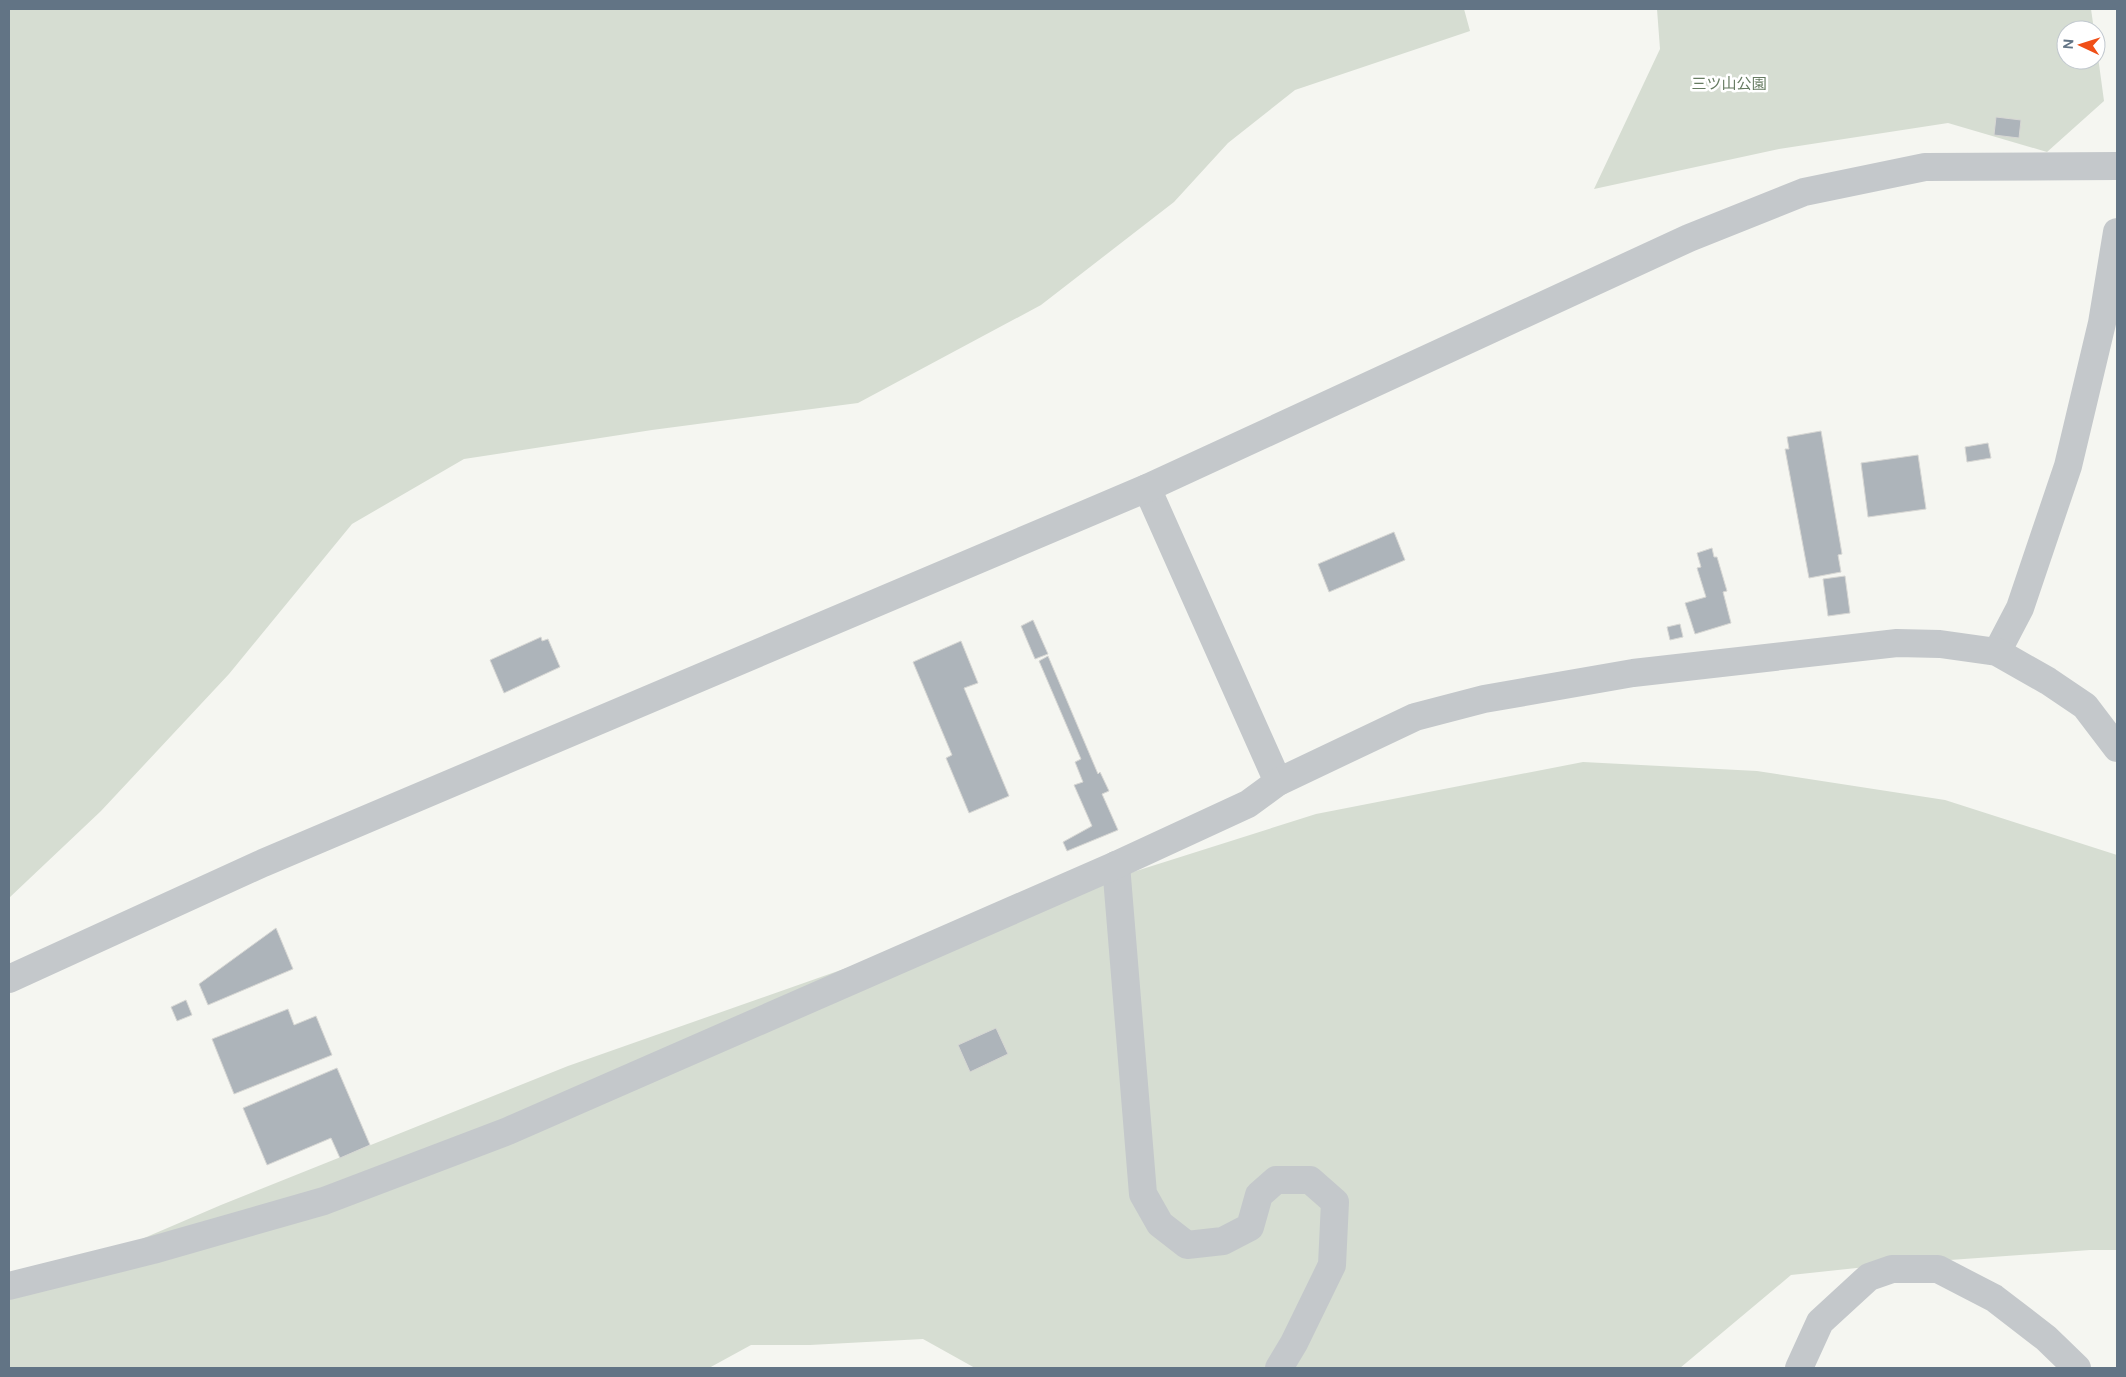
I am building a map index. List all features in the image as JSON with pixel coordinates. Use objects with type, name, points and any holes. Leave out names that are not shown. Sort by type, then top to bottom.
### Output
[{"type":"street","points":[[9,979],[263,863],[1147,488],[1690,238],[1804,192],[1925,167],[2117,166]]},
{"type":"street","points":[[1997,652],[2020,608],[2068,466],[2102,323],[2117,232]]},
{"type":"street","points":[[1147,488],[1278,782]]},
{"type":"street","points":[[9,1286],[153,1250],[324,1201],[508,1131],[1116,865],[1248,804],[1278,782],[1415,717],[1484,699],[1633,673],[1897,642],[1940,644],[1997,652],[2048,681],[2086,706],[2117,748]]},
{"type":"street","points":[[1116,865],[1143,1194],[1160,1224],[1188,1245],[1223,1241],[1250,1227],[1259,1195],[1276,1180],[1310,1180],[1335,1202],[1332,1265],[1294,1343],[1279,1368]]},
{"type":"street","points":[[1799,1368],[1820,1322],[1869,1277],[1892,1269],[1938,1268],[1994,1298],[2046,1338],[2077,1368]]},
{"type":"green space","points":[[9,9],[1464,9],[1470,31],[1295,90],[1228,143],[1174,202],[1041,305],[858,403],[652,430],[464,459],[352,524],[229,674],[101,811],[9,898]]},
{"type":"green space","name":"三ツ山公園","points":[[1657,9],[2091,9],[2093,20],[2056,20],[2056,70],[2100,70],[2104,101],[2047,152],[1948,123],[1779,149],[1594,189],[1660,49]]},
{"type":"green space","points":[[1583,762],[1757,771],[1945,800],[2117,855],[2117,1250],[2090,1250],[1894,1264],[1791,1275],[1680,1368],[975,1368],[923,1339],[810,1345],[751,1345],[709,1368],[9,1368],[9,1296],[221,1205],[568,1066],[997,915],[1316,814]]},
{"type":"building","points":[[1996,117],[2021,120],[2019,138],[1994,135]]},
{"type":"building","points":[[1821,431],[1842,554],[1838,555],[1841,572],[1809,578],[1785,449],[1789,449],[1787,437]]},
{"type":"building","points":[[1988,443],[1991,458],[1967,462],[1965,447]]},
{"type":"building","points":[[1918,455],[1926,509],[1868,517],[1861,463]]},
{"type":"building","points":[[1394,532],[1405,560],[1329,592],[1318,564]]},
{"type":"building","points":[[1712,548],[1714,557],[1717,557],[1727,591],[1723,592],[1731,623],[1695,634],[1685,603],[1706,597],[1697,568],[1701,567],[1697,553]]},
{"type":"building","points":[[1845,576],[1850,613],[1828,616],[1823,579]]},
{"type":"building","points":[[1033,620],[1048,654],[1035,659],[1021,626]]},
{"type":"building","points":[[1680,624],[1683,637],[1670,640],[1667,627]]},
{"type":"building","points":[[541,637],[542,641],[548,639],[560,667],[504,693],[490,660]]},
{"type":"building","points":[[961,641],[978,683],[964,688],[1009,796],[969,813],[946,758],[952,755],[913,662]]},
{"type":"building","points":[[1048,656],[1098,774],[1100,772],[1109,791],[1102,794],[1118,830],[1067,851],[1063,842],[1092,826],[1074,785],[1083,782],[1075,762],[1081,759],[1039,661]]},
{"type":"building","points":[[276,928],[293,969],[208,1005],[199,984]]},
{"type":"building","points":[[186,1000],[192,1015],[177,1021],[171,1007]]},
{"type":"building","points":[[288,1009],[294,1025],[316,1016],[332,1055],[234,1094],[212,1039]]},
{"type":"building","points":[[996,1028],[1008,1054],[970,1072],[958,1045]]},
{"type":"building","points":[[337,1068],[370,1145],[340,1158],[331,1138],[267,1165],[243,1108]]}]
